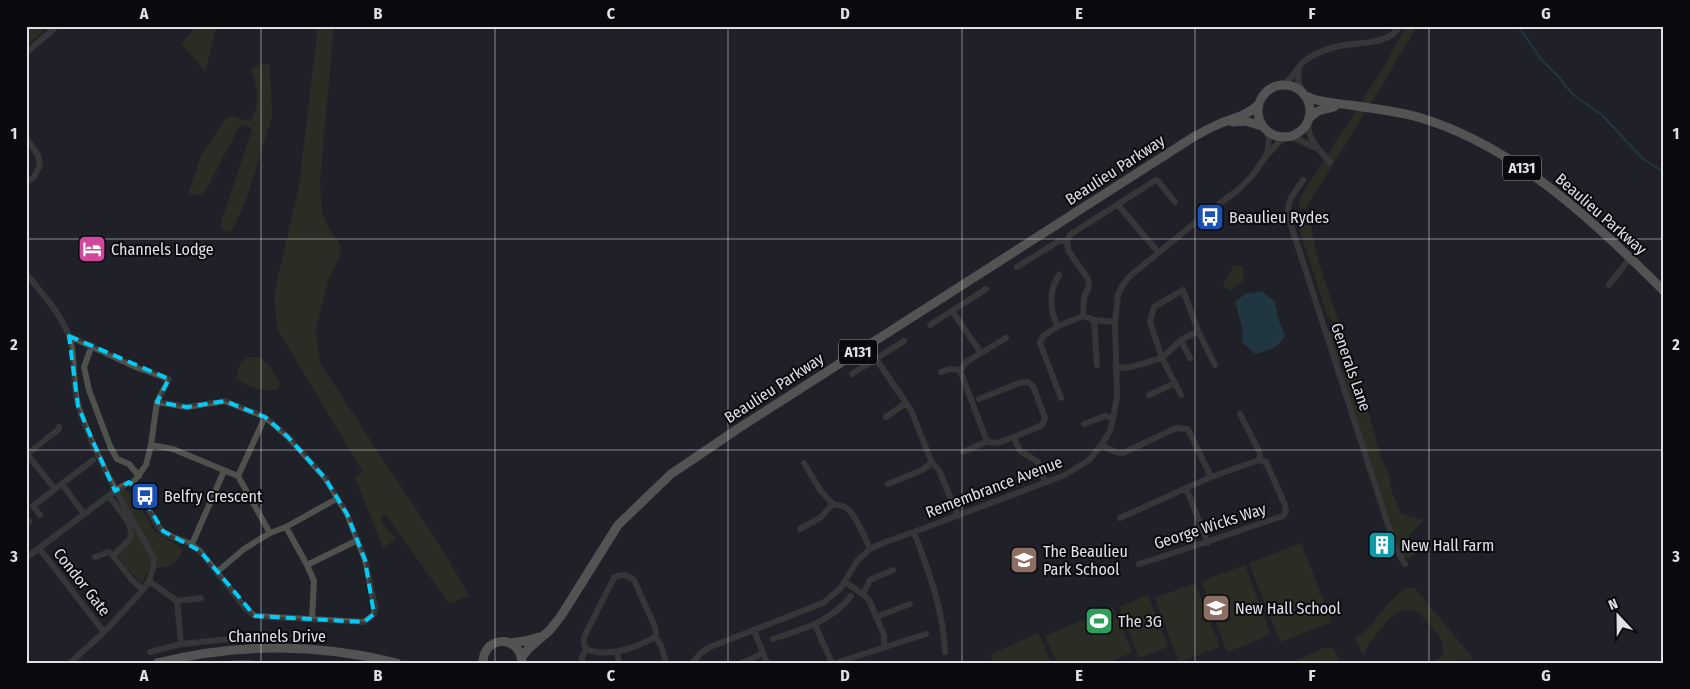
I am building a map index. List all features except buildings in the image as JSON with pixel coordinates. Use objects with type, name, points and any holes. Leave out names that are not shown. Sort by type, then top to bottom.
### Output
[{"type":"highway","points":[[1282,85],[1291,86],[1304,94],[1310,107],[1308,120],[1300,132],[1287,137],[1271,134],[1264,128],[1258,116],[1260,100],[1268,90],[1282,85]]},
{"type":"highway","name":"Beaulieu Parkway","points":[[1304,94],[1323,102],[1419,118],[1441,125],[1487,145],[1531,174],[1558,195],[1630,258],[1664,291]]},
{"type":"highway","name":"Beaulieu Parkway","points":[[521,660],[529,648],[561,616],[618,525],[671,474],[739,428],[1195,136],[1244,115],[1258,105]]},
{"type":"highway","name":"Beaulieu Parkway","points":[[1308,120],[1322,109],[1347,105]]},
{"type":"highway","name":"Beaulieu Parkway","points":[[1220,124],[1245,121],[1264,128]]},
{"type":"highway","points":[[477,663],[484,659],[488,648],[494,643],[530,640],[545,634]]},
{"type":"highway","points":[[510,643],[519,650],[521,660]]},
{"type":"highway","name":"Channels Drive","points":[[157,663],[202,653],[264,647],[340,651],[397,663]]},
{"type":"street","points":[[26,53],[56,26]]},
{"type":"street","points":[[1282,85],[1311,57],[1334,47],[1380,41],[1392,34],[1400,26]]},
{"type":"street","points":[[1300,67],[1298,81],[1304,94]]},
{"type":"street","points":[[1308,120],[1310,138],[1317,149],[1330,162]]},
{"type":"street","points":[[1264,128],[1269,138],[1266,156]]},
{"type":"street","points":[[1287,137],[1298,138],[1317,149]]},
{"type":"street","name":"Remembrance Avenue","points":[[692,663],[710,647],[823,603],[844,582],[857,561],[870,549],[1077,469],[1089,460],[1110,431],[1117,397],[1115,322],[1118,295],[1122,286],[1130,276],[1252,176],[1266,156],[1287,137]]},
{"type":"street","points":[[26,138],[38,155],[40,165],[34,177],[26,182]]},
{"type":"street","points":[[1083,316],[1084,298],[1089,286],[1088,279],[1068,250],[1067,241],[1071,234],[1156,180],[1176,202]]},
{"type":"street","name":"Generals Lane","points":[[1303,180],[1288,202],[1289,219],[1396,549],[1405,564]]},
{"type":"street","points":[[1118,205],[1159,252]]},
{"type":"street","points":[[1017,267],[1059,241],[1067,241]]},
{"type":"street","points":[[1609,285],[1630,258]]},
{"type":"street","points":[[26,273],[54,308],[69,336],[138,368],[169,379],[157,402],[146,465],[132,484]]},
{"type":"street","points":[[1058,326],[1051,308],[1052,290],[1059,274]]},
{"type":"street","points":[[930,326],[986,289]]},
{"type":"street","points":[[1181,395],[1162,358],[1150,322],[1154,307],[1182,290],[1198,331],[1216,365]]},
{"type":"street","points":[[952,311],[981,353]]},
{"type":"street","points":[[1061,398],[1040,343],[1044,336],[1058,326],[1083,316],[1094,320],[1115,322]]},
{"type":"street","points":[[1094,320],[1097,365]]},
{"type":"street","points":[[1117,368],[1129,369],[1162,358],[1181,340],[1198,331]]},
{"type":"street","name":"Condor Gate","points":[[69,336],[78,406],[115,491],[154,558],[149,581],[143,590],[104,632],[70,663]]},
{"type":"street","points":[[961,370],[966,362],[1006,338]]},
{"type":"street","points":[[1181,340],[1190,358]]},
{"type":"street","points":[[852,374],[904,341]]},
{"type":"street","points":[[92,346],[84,368],[89,390],[110,446],[117,459],[128,464],[139,476]]},
{"type":"street","points":[[876,359],[915,418],[932,463],[939,470],[958,516]]},
{"type":"street","points":[[941,372],[948,369],[961,370]]},
{"type":"street","points":[[961,370],[988,442]]},
{"type":"street","points":[[962,452],[988,442],[995,443],[1014,437],[1042,425],[1046,418],[1033,386],[1028,382],[1019,383],[979,399]]},
{"type":"street","points":[[1149,395],[1175,384]]},
{"type":"street","points":[[26,558],[115,491],[126,484],[132,484],[138,489],[162,531],[192,544],[200,551],[246,609],[255,616],[364,622],[374,614],[375,607],[365,560],[347,514],[325,478],[288,436],[265,418],[225,401],[187,407],[157,402]]},
{"type":"street","points":[[886,416],[906,404]]},
{"type":"street","name":"George Wicks Way","points":[[1139,564],[1208,543],[1223,536],[1283,516],[1286,511],[1285,505],[1266,462],[1259,460],[1260,453],[1240,414]]},
{"type":"street","points":[[1084,424],[1105,416],[1113,418]]},
{"type":"street","points":[[238,476],[265,418]]},
{"type":"street","points":[[55,489],[27,455],[59,429],[58,427]]},
{"type":"street","points":[[1102,444],[1108,449],[1124,453],[1176,428],[1188,429],[1212,477]]},
{"type":"street","points":[[1014,437],[1020,451],[1038,462],[1045,482]]},
{"type":"street","points":[[151,445],[173,449],[238,476],[270,534]]},
{"type":"street","points":[[40,515],[33,506],[93,460]]},
{"type":"street","points":[[1120,518],[1212,477],[1259,460]]},
{"type":"street","points":[[804,462],[820,490],[833,504],[846,507],[870,549]]},
{"type":"street","points":[[888,484],[922,470],[932,463]]},
{"type":"street","points":[[192,544],[224,471]]},
{"type":"street","points":[[62,484],[84,514]]},
{"type":"street","points":[[1186,488],[1208,543]]},
{"type":"street","points":[[108,496],[124,516],[130,530],[130,538],[113,556],[132,580],[143,590]]},
{"type":"street","points":[[217,572],[242,550],[270,534],[286,528],[338,498]]},
{"type":"street","points":[[800,530],[820,518],[833,504]]},
{"type":"street","points":[[286,528],[314,581],[312,619]]},
{"type":"street","points":[[914,532],[936,595],[944,628],[945,652]]},
{"type":"street","points":[[307,565],[358,540]]},
{"type":"street","name":"Condor Gate","points":[[39,548],[104,632]]},
{"type":"street","name":"Condor Gate","points":[[95,557],[109,552],[113,556]]},
{"type":"street","points":[[863,594],[870,580],[893,570]]},
{"type":"street","points":[[582,663],[582,657],[586,649],[583,640],[587,631],[610,583],[614,578],[623,574],[630,576],[634,580],[655,628],[655,637],[661,645],[666,663]]},
{"type":"street","points":[[149,581],[177,602],[202,598]]},
{"type":"street","points":[[844,582],[863,594],[868,600],[884,635],[884,646]]},
{"type":"street","points":[[773,638],[815,625],[842,608],[851,596]]},
{"type":"street","points":[[177,602],[181,644]]},
{"type":"street","points":[[876,617],[910,604]]},
{"type":"street","points":[[815,625],[832,663]]},
{"type":"street","points":[[754,630],[767,663]]},
{"type":"street","points":[[836,663],[926,634]]},
{"type":"street","points":[[586,649],[605,652],[617,651],[655,637]]},
{"type":"street","points":[[150,652],[181,644],[230,639]]},
{"type":"street","points":[[617,651],[619,663]]},
{"type":"street","points":[[742,663],[763,653]]},
{"type":"street","points":[[235,663],[250,663]]},
{"type":"highlighted area","points":[[69,336],[169,379],[157,402],[187,407],[225,401],[265,417],[288,437],[325,478],[347,514],[365,560],[374,614],[364,622],[255,616],[200,551],[163,531],[138,489],[129,482],[115,491],[78,406]]},
{"type":"green space","points":[[26,26],[49,26],[29,44],[26,41]]},
{"type":"green space","points":[[197,26],[217,26],[205,72],[181,43]]},
{"type":"green space","points":[[318,26],[334,26],[320,181],[322,212],[327,225],[341,247],[339,258],[328,280],[316,329],[320,363],[447,557],[469,596],[449,603],[385,514],[381,517],[381,522],[396,539],[383,548],[355,477],[363,472],[277,329],[274,295],[299,185]]},
{"type":"green space","points":[[1406,26],[1417,26],[1305,209],[1299,208],[1300,198],[1383,68]]},
{"type":"green space","points":[[260,64],[268,64],[270,66],[272,117],[246,200],[233,229],[229,232],[221,227],[222,219],[252,130],[251,127],[243,125],[238,129],[203,195],[190,194],[189,192],[202,153],[226,119],[232,116],[247,121],[252,119],[257,95],[251,69]]},
{"type":"green space","points":[[1301,214],[1310,215],[1317,256],[1339,322],[1336,325],[1327,315],[1298,225]]},
{"type":"green space","points":[[1232,266],[1243,266],[1244,280],[1230,291],[1223,283],[1231,272]]},
{"type":"green space","points":[[1332,328],[1340,334],[1347,347],[1354,366],[1356,385],[1369,415],[1382,460],[1390,478],[1391,489],[1401,514],[1424,520],[1409,535],[1415,553],[1410,558],[1406,559],[1400,551],[1343,379],[1342,363],[1334,357],[1328,333]]},
{"type":"green space","points":[[247,357],[261,358],[271,368],[280,384],[277,390],[255,388],[236,378],[240,364]]},
{"type":"green space","points":[[123,488],[137,500],[154,531],[183,549],[176,560],[170,565],[149,569],[142,583],[126,567],[117,554],[132,540],[135,530],[117,492]]},
{"type":"green space","points":[[1301,543],[1332,622],[1280,642],[1249,563]]},
{"type":"green space","points":[[1245,565],[1271,635],[1227,652],[1201,581]]},
{"type":"green space","points":[[1195,583],[1220,647],[1179,662],[1155,598]]},
{"type":"green space","points":[[1407,588],[1415,588],[1471,656],[1472,660],[1462,659],[1446,663],[1432,663],[1439,659],[1443,652],[1440,637],[1423,617],[1411,609],[1395,614],[1370,642],[1363,656],[1355,638],[1368,628],[1393,599]]},
{"type":"green space","points":[[1148,595],[1168,647],[1139,658],[1119,607]]},
{"type":"green space","name":"The 3G","points":[[1113,607],[1132,652],[1107,663],[1057,663],[1045,636]]},
{"type":"green space","points":[[1038,633],[1051,663],[993,663],[990,655]]},
{"type":"green space","points":[[1324,648],[1333,648],[1338,655],[1337,663],[1290,663]]},
{"type":"water","points":[[1262,291],[1275,302],[1279,321],[1285,336],[1276,346],[1255,354],[1242,342],[1243,331],[1235,301],[1246,294]]},
{"type":"waterway","points":[[1518,26],[1541,59],[1567,88],[1602,115],[1643,159],[1664,172]]},
{"type":"place","name":"Beaulieu Rydes","points":[[1210,217]]},
{"type":"place","name":"Channels Lodge","points":[[92,249]]},
{"type":"place","name":"Belfry Crescent","points":[[145,496]]},
{"type":"place","name":"New Hall Farm","points":[[1382,545]]},
{"type":"place","name":"The Beaulieu Park School","points":[[1024,560]]},
{"type":"place","name":"New Hall School","points":[[1216,608]]},
{"type":"place","name":"The 3G","points":[[1099,621]]}]
